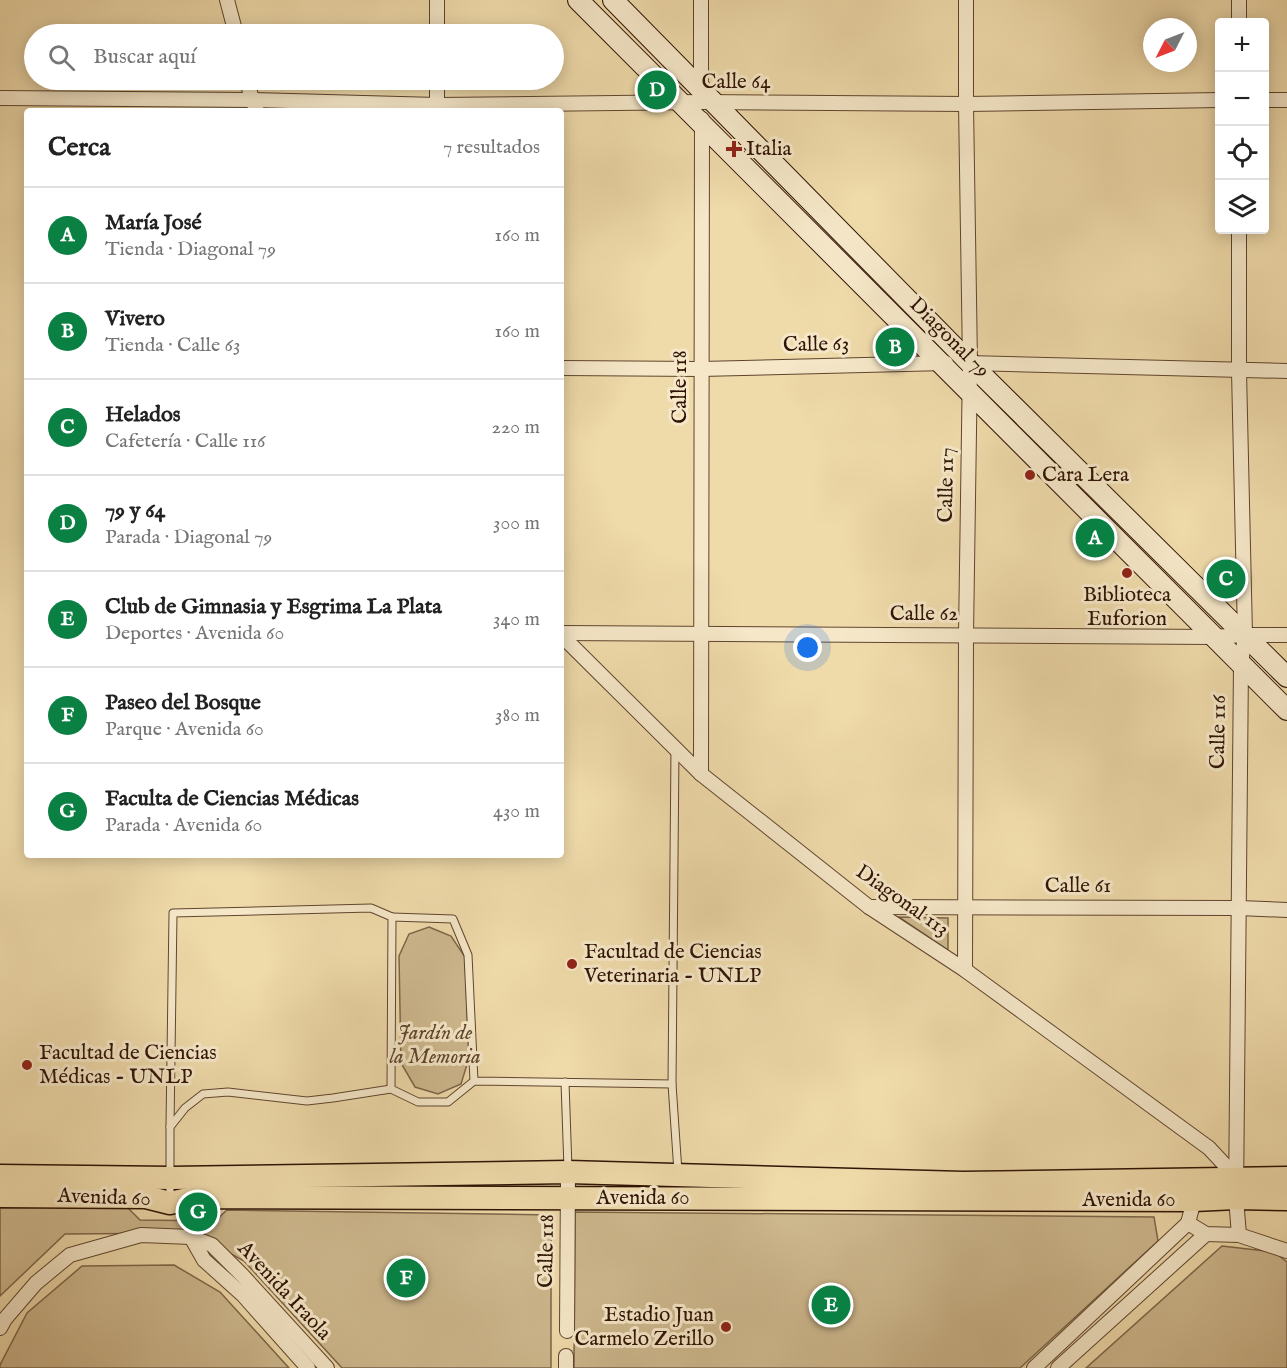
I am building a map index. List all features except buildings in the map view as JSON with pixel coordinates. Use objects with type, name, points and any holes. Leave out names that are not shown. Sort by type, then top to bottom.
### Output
[{"type":"main road","name":"Diagonal 79","points":[[578,0],[1287,710]]},
{"type":"main road","name":"Diagonal 79","points":[[613,0],[706,98],[1287,677]]},
{"type":"main road","name":"Avenida 60","points":[[0,1176],[171,1179],[568,1172],[1236,1188],[1287,1199]]},
{"type":"main road","name":"Avenida 60","points":[[0,1196],[146,1197],[170,1203],[197,1197],[1194,1200],[1236,1188],[1287,1178]]},
{"type":"street","points":[[227,0],[233,24]]},
{"type":"street","points":[[437,0],[437,24]]},
{"type":"street","name":"Calle 118","points":[[701,0],[706,98],[702,124],[701,774]]},
{"type":"street","name":"Calle 117","points":[[965,970],[966,635],[970,392],[966,0]]},
{"type":"street","points":[[1239,0],[1239,18]]},
{"type":"street","points":[[250,90],[255,105]]},
{"type":"street","points":[[437,90],[437,108]]},
{"type":"street","name":"Calle 64","points":[[0,98],[437,108],[680,102],[706,98],[966,104],[1215,100]]},
{"type":"street","points":[[1269,100],[1287,100]]},
{"type":"street","name":"Calle 116","points":[[1239,234],[1239,371],[1245,634],[1241,664],[1236,1188],[1239,1235]]},
{"type":"street","name":"Calle 63","points":[[564,368],[701,369],[970,363],[1287,371]]},
{"type":"street","name":"Calle 62","points":[[564,634],[1213,637],[1245,634],[1287,635]]},
{"type":"street","name":"Diagonal 113","points":[[564,637],[701,774],[869,907],[965,970],[1209,1148],[1236,1188]]},
{"type":"street","name":"Calle 61","points":[[869,907],[1287,910]]},
{"type":"street","name":"Calle 118","points":[[567,1331],[568,1172]]},
{"type":"street","points":[[1034,1368],[1188,1223],[1194,1200]]},
{"type":"street","points":[[1188,1223],[1206,1234],[1239,1235],[1287,1251]]},
{"type":"street","points":[[1058,1368],[1206,1234]]},
{"type":"street","name":"Avenida Iraola","points":[[0,1328],[36,1283],[70,1255],[141,1235],[190,1237],[212,1245],[327,1368]]},
{"type":"street","points":[[190,1237],[204,1260],[243,1295],[308,1368]]},
{"type":"lane","points":[[675,748],[672,1084],[678,1174]]},
{"type":"lane","points":[[170,1203],[173,913],[371,908],[392,917],[453,919],[468,955],[474,1081]]},
{"type":"lane","points":[[392,917],[392,1089]]},
{"type":"lane","points":[[170,1127],[185,1108],[203,1094],[228,1092],[307,1101],[392,1089],[418,1102],[448,1102],[474,1081],[672,1084]]},
{"type":"lane","points":[[565,1082],[568,1172]]},
{"type":"green space","points":[[899,917],[948,918],[948,950]]},
{"type":"green space","name":"Jardín de la Memoria","points":[[429,927],[451,936],[465,957],[469,1058],[461,1084],[438,1094],[415,1087],[401,1063],[399,956],[409,934]]},
{"type":"green space","points":[[126,1206],[140,1220],[215,1221],[227,1210],[551,1215],[551,1368],[342,1368],[244,1261],[194,1233],[65,1234],[0,1296],[0,1208]]},
{"type":"green space","points":[[575,1212],[1154,1217],[1158,1241],[1020,1368],[574,1368]]},
{"type":"green space","points":[[1222,1246],[1274,1252],[1287,1262],[1287,1368],[1086,1368]]},
{"type":"green space","points":[[174,1265],[220,1292],[289,1368],[0,1368],[27,1313],[82,1266]]},
{"type":"place","name":"79 y 64","points":[[657,90]]},
{"type":"place","name":"Italia","points":[[734,149]]},
{"type":"place","name":"Vivero","points":[[895,347]]},
{"type":"place","name":"Cara Lera","points":[[1030,475]]},
{"type":"place","name":"María José","points":[[1095,538]]},
{"type":"place","name":"Biblioteca Euforion","points":[[1127,573]]},
{"type":"place","name":"Helados","points":[[1226,579]]},
{"type":"place","name":"Facultad de Ciencias Veterinaria - UNLP","points":[[572,964]]},
{"type":"place","name":"Facultad de Ciencias Médicas - UNLP","points":[[27,1065]]},
{"type":"place","name":"Faculta de Ciencias Médicas","points":[[198,1212]]},
{"type":"place","name":"Paseo del Bosque","points":[[406,1278]]},
{"type":"place","name":"Club de Gimnasia y Esgrima La Plata","points":[[831,1305]]},
{"type":"place","name":"Estadio Juan Carmelo Zerillo","points":[[726,1327]]}]
